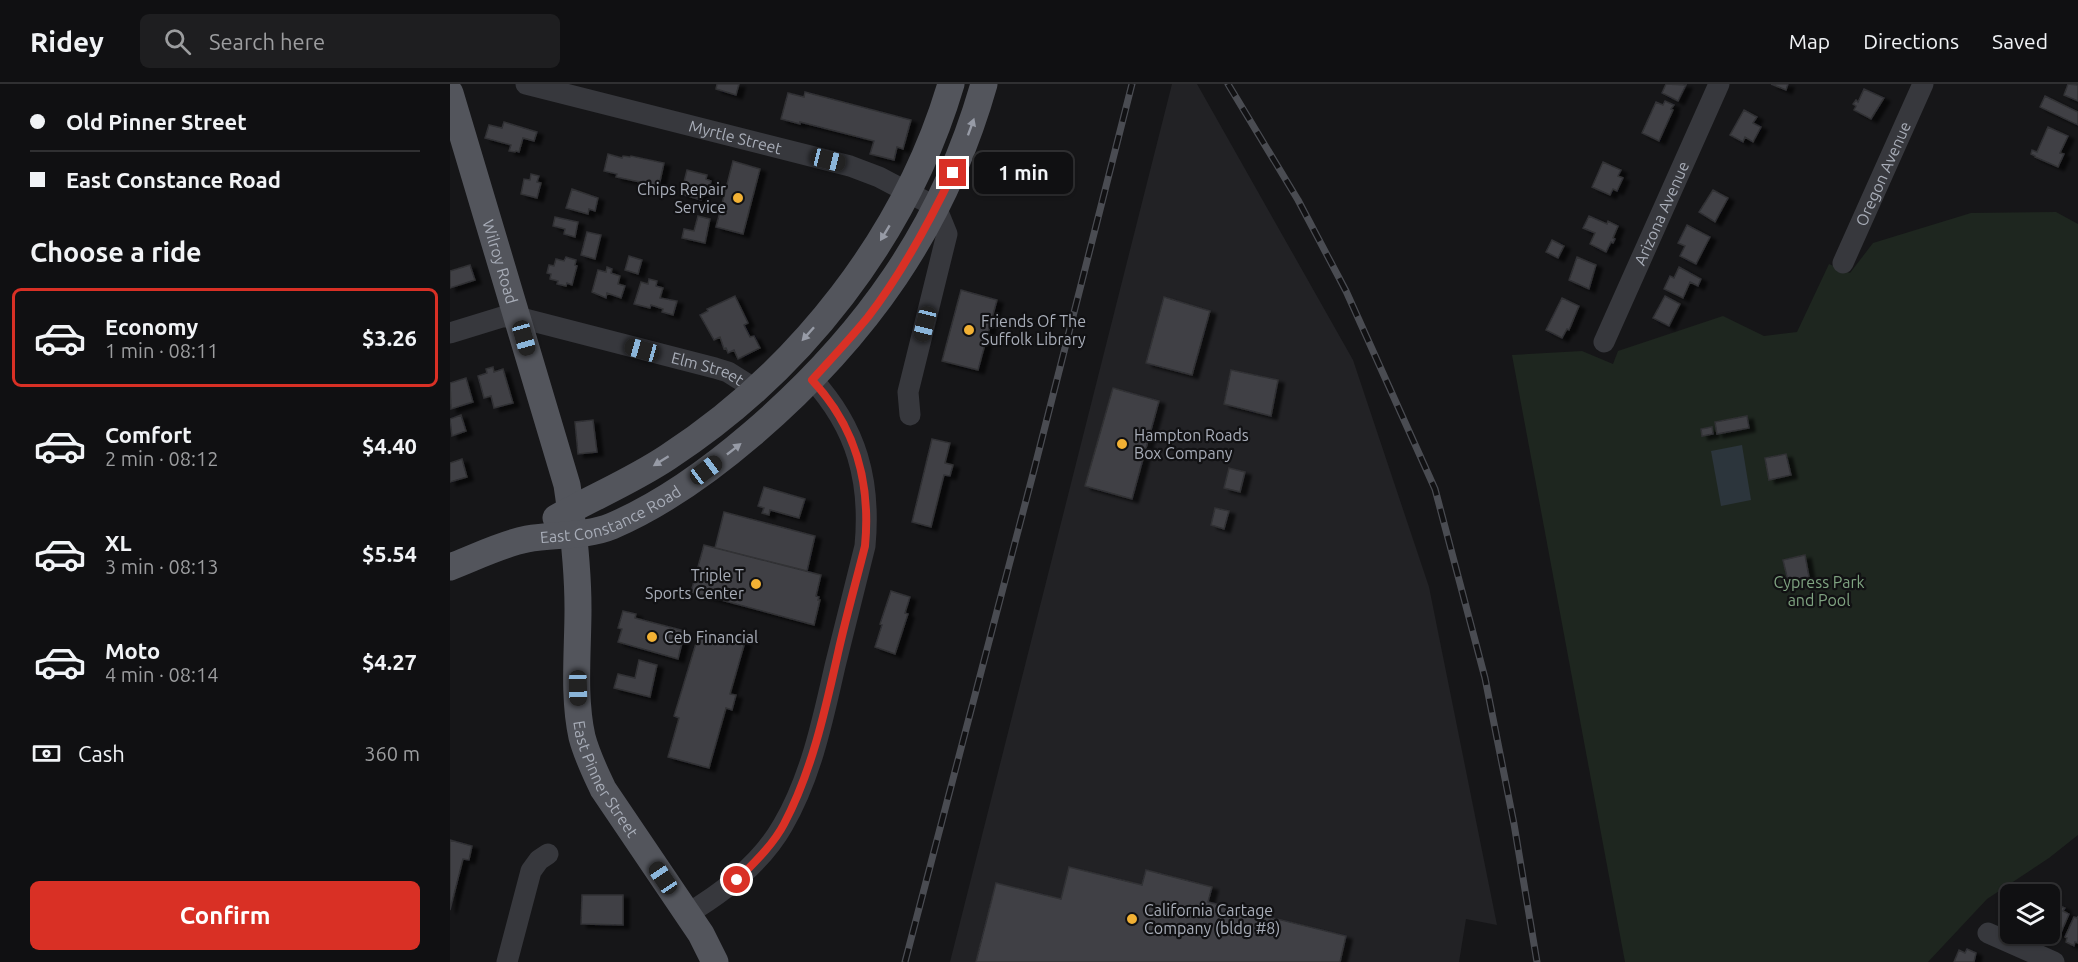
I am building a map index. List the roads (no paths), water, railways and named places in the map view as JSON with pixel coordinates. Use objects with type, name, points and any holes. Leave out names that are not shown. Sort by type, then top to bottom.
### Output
[{"type":"main road","name":"East Constance Road","points":[[450,567],[572,522],[622,485],[708,429],[755,389],[789,355],[840,296],[885,233],[908,192],[932,139],[951,84]]},
{"type":"main road","name":"East Constance Road","points":[[572,522],[596,531],[644,510],[680,489],[738,446],[812,380],[868,316],[894,279],[936,207],[953,173],[984,84]]},
{"type":"main road","name":"Wilroy Road","points":[[450,93],[567,485],[572,522]]},
{"type":"main road","name":"East Pinner Street","points":[[572,522],[578,607],[578,713],[591,765],[603,789],[701,934],[715,962]]},
{"type":"street","name":"Myrtle Street","points":[[526,84],[849,166],[879,177],[936,207]]},
{"type":"street","name":"Arizona Avenue","points":[[1604,342],[1719,84]]},
{"type":"street","name":"Oregon Avenue","points":[[1843,263],[1923,84]]},
{"type":"street","points":[[910,415],[909,392],[947,234],[936,207]]},
{"type":"street","points":[[450,333],[502,317],[517,317]]},
{"type":"street","name":"Elm Street","points":[[517,317],[715,368],[755,389]]},
{"type":"street","points":[[687,914],[737,880],[758,859],[784,825],[802,784],[816,742],[865,546],[867,496],[858,454],[831,404],[812,380]]},
{"type":"street","points":[[507,962],[531,871],[539,860],[548,854]]},
{"type":"street","points":[[1988,933],[2054,962]]},
{"type":"railway","points":[[905,962],[1132,84]]},
{"type":"railway","points":[[1228,84],[1298,200],[1346,291],[1435,489],[1485,678],[1514,824],[1537,962]]},
{"type":"place","name":"Chips Repair Service","points":[[738,198]]},
{"type":"place","name":"Friends Of The Suffolk Library","points":[[969,330]]},
{"type":"place","name":"Hampton Roads Box Company","points":[[1122,444]]},
{"type":"place","name":"Triple T Sports Center","points":[[756,584]]},
{"type":"place","name":"Ceb Financial","points":[[652,637]]},
{"type":"place","name":"California Cartage Company (bldg #8)","points":[[1132,919]]},
{"type":"park label","name":"Cypress Park and Pool","points":[[1819,591]]}]
